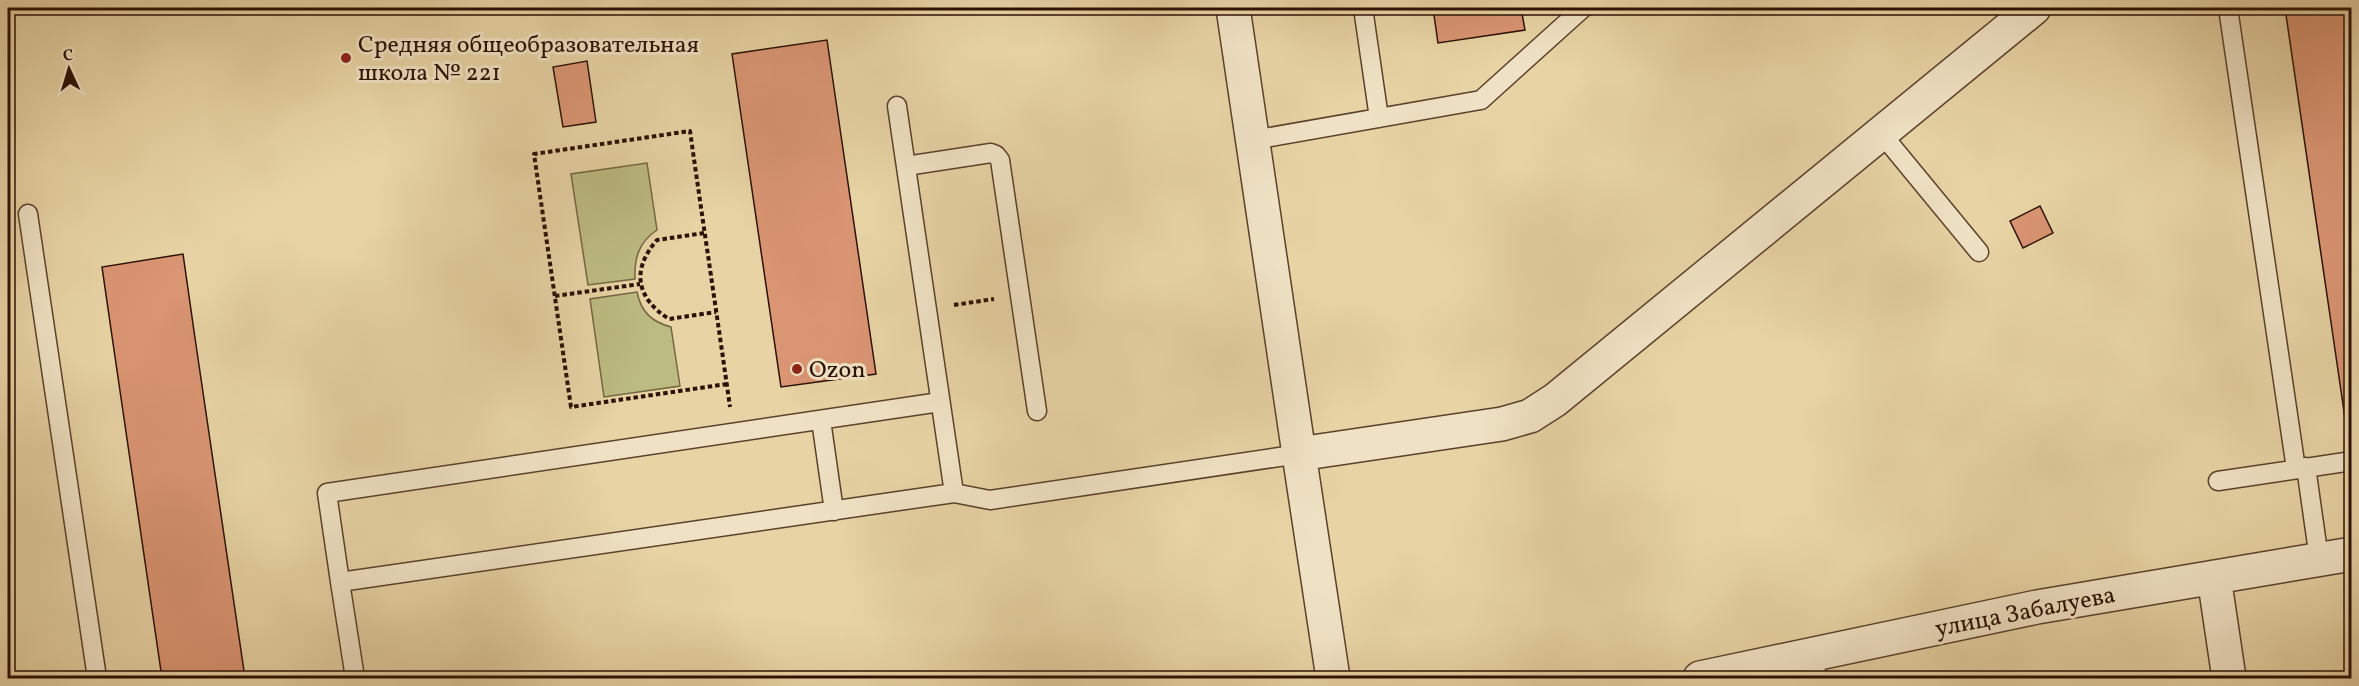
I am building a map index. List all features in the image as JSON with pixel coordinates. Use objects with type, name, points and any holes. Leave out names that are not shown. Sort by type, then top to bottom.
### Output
[{"type":"street","points":[[1233,8],[1333,678]]},
{"type":"street","points":[[1299,454],[1502,424],[1530,416],[1555,400],[2034,8]]},
{"type":"street","name":"улица Забалуева","points":[[1700,678],[1815,661],[2037,607],[2352,554]]},
{"type":"street","points":[[2214,577],[2229,678]]},
{"type":"lane","points":[[1363,8],[1378,118]]},
{"type":"lane","points":[[1253,140],[1481,100],[1583,8]]},
{"type":"lane","points":[[2228,8],[2301,468],[2319,559]]},
{"type":"lane","points":[[897,106],[954,493]]},
{"type":"lane","points":[[1881,133],[1979,252]]},
{"type":"lane","points":[[906,166],[991,153],[1000,160],[1037,411]]},
{"type":"lane","points":[[28,214],[97,678]]},
{"type":"lane","points":[[355,678],[327,493],[940,402]]},
{"type":"lane","points":[[820,420],[834,511]]},
{"type":"lane","points":[[340,582],[954,493],[990,500],[1299,454]]},
{"type":"lane","points":[[2218,481],[2352,461]]},
{"type":"path","points":[[727,384],[572,407],[534,154],[690,131],[704,233],[727,384],[734,433]]},
{"type":"path","points":[[704,233],[657,240],[643,260],[640,284],[646,299],[656,311],[669,319],[716,312]]},
{"type":"path","points":[[555,296],[640,284]]},
{"type":"path","points":[[927,309],[1020,295]]},
{"type":"shaded area","points":[[647,163],[657,230],[646,240],[639,251],[635,264],[635,279],[588,285],[571,174]]},
{"type":"shaded area","points":[[637,292],[641,305],[648,315],[671,327],[680,386],[604,397],[590,299]]},
{"type":"building","points":[[1433,8],[1521,8],[1525,30],[1438,43]]},
{"type":"building","points":[[2285,8],[2352,8],[2352,424],[2346,425]]},
{"type":"building","points":[[827,40],[876,374],[781,387],[732,54]]},
{"type":"building","points":[[587,61],[596,122],[563,127],[553,67]]},
{"type":"building","points":[[2040,206],[2053,233],[2023,248],[2010,221]]},
{"type":"building","points":[[183,254],[245,678],[162,678],[114,350],[102,267]]},
{"type":"place","name":"Средняя общеобразовательная школа № 221","points":[[346,58]]},
{"type":"place","name":"Ozon","points":[[797,369]]}]
